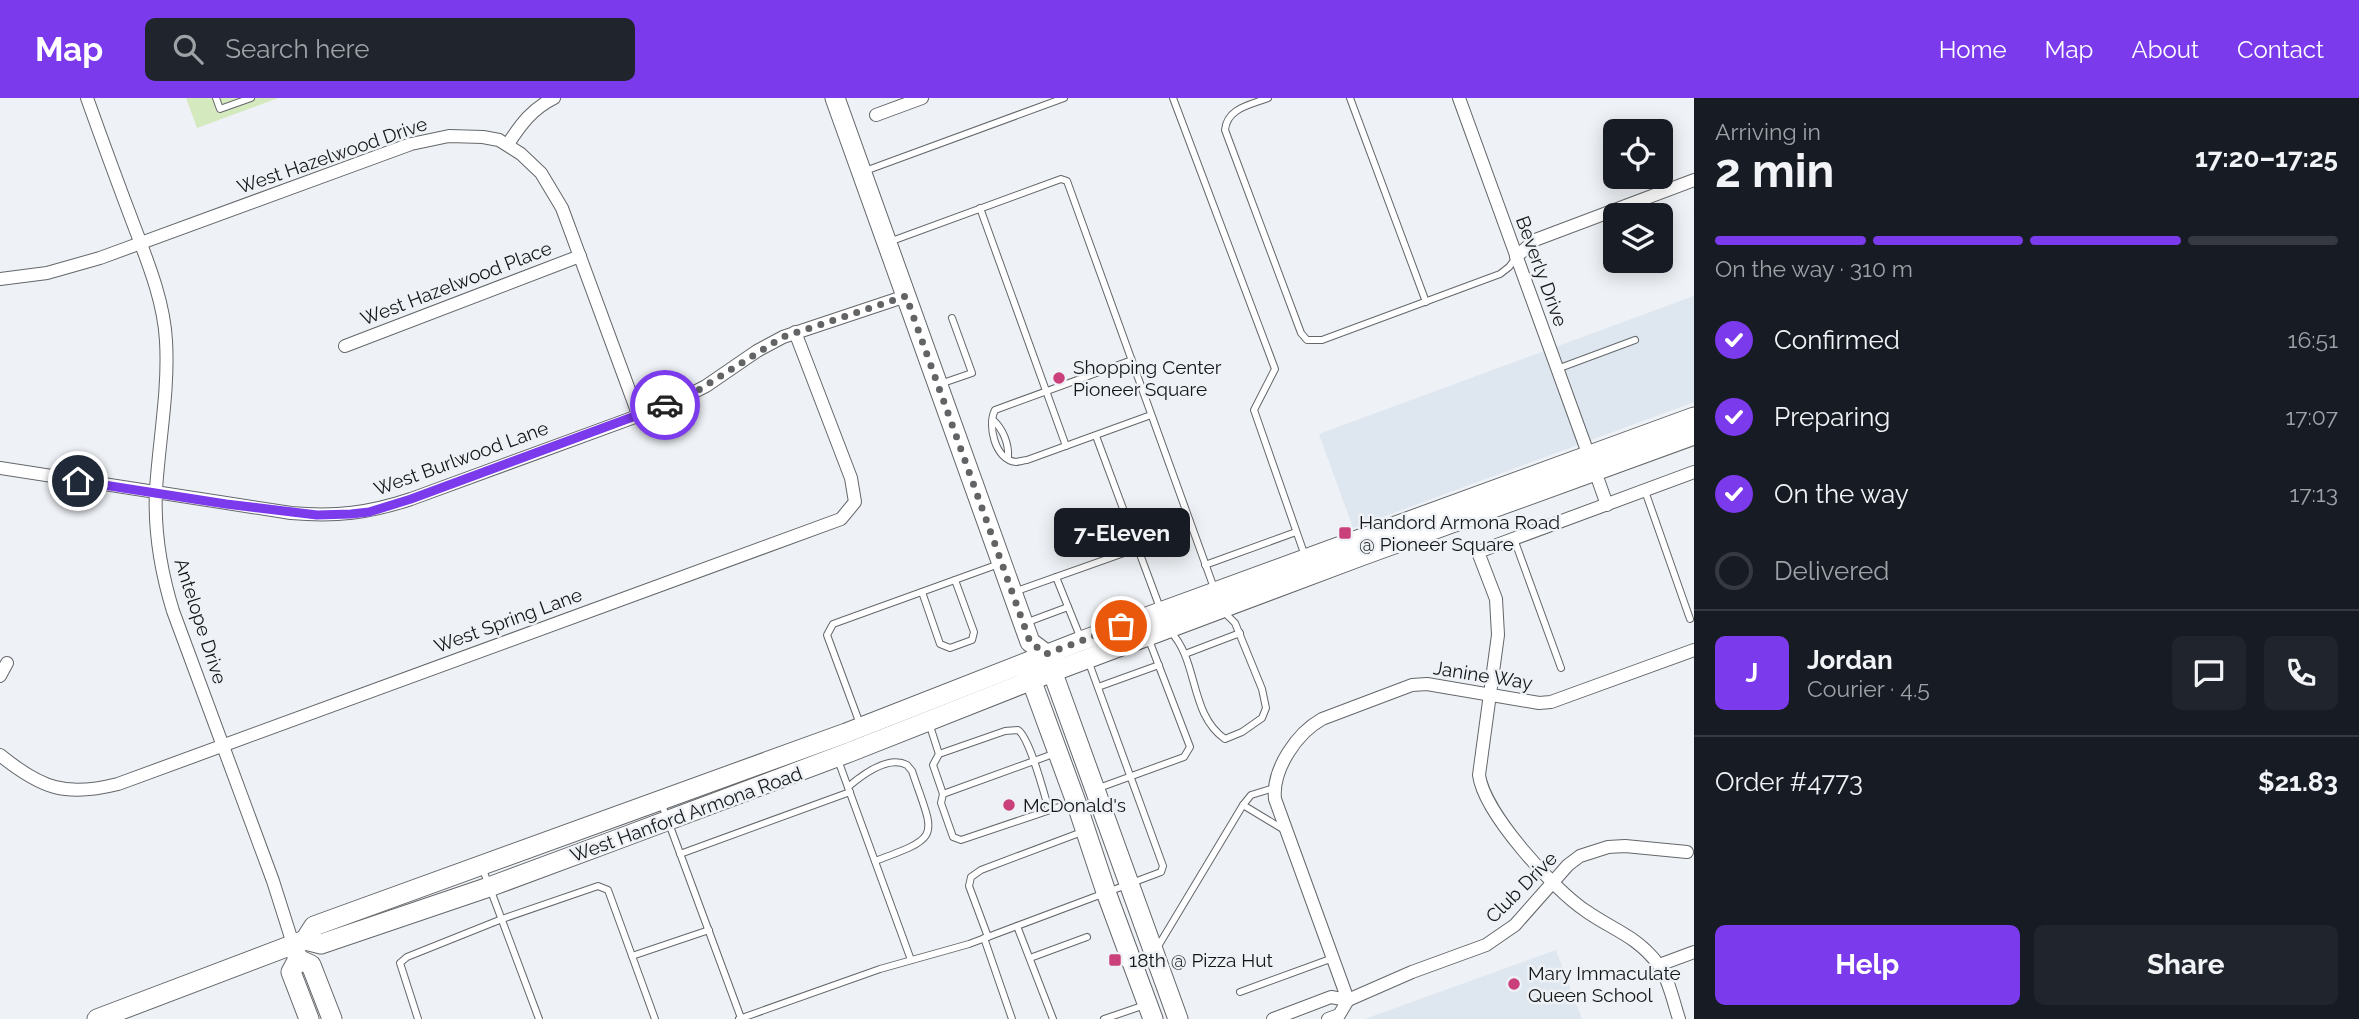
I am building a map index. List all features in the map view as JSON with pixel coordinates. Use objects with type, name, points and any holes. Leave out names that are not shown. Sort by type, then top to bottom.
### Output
[{"type":"main road","points":[[835,98],[1026,633],[1053,665],[1106,823],[1178,1019]]},
{"type":"main road","points":[[1592,464],[1694,417]]},
{"type":"main road","points":[[1023,669],[1053,665],[1144,627],[1592,464],[1694,435]]},
{"type":"main road","points":[[1026,633],[1023,669],[1058,753],[1105,892],[1150,1011]]},
{"type":"main road","name":"West Hanford Armona Road","points":[[299,948],[314,926],[922,702],[1023,669]]},
{"type":"main road","name":"West Hanford Armona Road","points":[[299,948],[321,944],[489,887],[869,745],[928,721],[1023,669]]},
{"type":"main road","points":[[922,702],[928,721]]},
{"type":"main road","points":[[1086,831],[1106,823]]},
{"type":"main road","points":[[97,1019],[299,948]]},
{"type":"main road","points":[[299,948],[291,972],[309,1019]]},
{"type":"main road","points":[[299,948],[311,965],[332,1019]]},
{"type":"street","name":"Antelope Drive","points":[[86,98],[141,244],[156,291],[166,339],[156,493],[158,545],[168,593],[299,948]]},
{"type":"street","points":[[508,144],[532,112],[554,98]]},
{"type":"street","points":[[876,115],[922,98]]},
{"type":"street","name":"Beverly Drive","points":[[1459,98],[1607,505]]},
{"type":"street","name":"West Hazelwood Drive","points":[[0,279],[47,273],[141,244],[411,144],[430,139],[483,137],[508,144],[532,163],[550,184],[562,208],[638,414]]},
{"type":"street","points":[[1516,257],[1535,240],[1694,180]]},
{"type":"street","name":"West Hazelwood Place","points":[[345,345],[580,256]]},
{"type":"street","name":"West Burlwood Lane","points":[[0,468],[291,513],[360,513],[411,499],[673,403],[692,394],[757,351],[795,332],[906,296]]},
{"type":"street","name":"West Spring Lane","points":[[0,755],[41,782],[54,787],[74,791],[118,784],[841,520],[855,502],[851,478],[795,332]]},
{"type":"street","points":[[1679,1019],[1660,965],[1632,937],[1588,913],[1566,897],[1503,825],[1481,787],[1482,745],[1498,635],[1496,599],[1478,552],[1694,472]]},
{"type":"street","name":"Janine Way","points":[[1274,788],[1284,762],[1311,725],[1412,685],[1427,684],[1539,704],[1694,650]]},
{"type":"street","points":[[0,676],[7,663]]},
{"type":"street","points":[[1274,788],[1275,799],[1348,1000]]},
{"type":"street","name":"Club Drive","points":[[1273,1019],[1331,998],[1348,1000],[1412,972],[1486,945],[1515,925],[1568,865],[1580,856],[1608,847],[1641,846],[1687,852]]},
{"type":"street","points":[[1660,965],[1694,952]]},
{"type":"street","name":"Club Drive","points":[[1328,1019],[1339,1015],[1348,1000]]},
{"type":"lane","points":[[216,98],[220,109],[251,98]]},
{"type":"lane","points":[[862,172],[1064,98]]},
{"type":"lane","points":[[1173,98],[1275,369],[1254,410],[1308,567]]},
{"type":"lane","points":[[1268,98],[1230,114],[1225,130],[1301,333],[1307,340],[1322,340],[1500,274],[1516,257]]},
{"type":"lane","points":[[1350,98],[1426,302]]},
{"type":"lane","points":[[887,242],[1061,179],[1067,181],[1218,600],[1236,623],[1262,689],[1266,708],[1262,718],[1242,732],[1225,739],[1216,733],[1207,721],[1185,654],[1164,620],[1096,436]]},
{"type":"lane","points":[[980,208],[1066,446]]},
{"type":"lane","points":[[938,385],[972,373],[952,318]]},
{"type":"lane","points":[[1557,369],[1636,340]]},
{"type":"lane","points":[[1132,360],[999,407],[993,413],[993,420],[1000,426],[1008,449],[1007,457],[1012,461],[1020,461],[1151,415]]},
{"type":"lane","points":[[1644,491],[1690,620]]},
{"type":"lane","points":[[1205,565],[1296,532]]},
{"type":"lane","points":[[1514,539],[1562,668]]},
{"type":"lane","points":[[1012,593],[1138,548]]},
{"type":"lane","points":[[869,745],[827,635],[833,624],[1002,563]]},
{"type":"lane","points":[[660,800],[740,1019],[880,969],[986,937],[1161,872],[1163,866],[1056,577]]},
{"type":"lane","points":[[922,592],[940,644],[950,648],[972,640],[974,632],[955,580]]},
{"type":"lane","points":[[1026,633],[1068,607]]},
{"type":"lane","points":[[1094,789],[1184,757],[1190,747],[1144,627]]},
{"type":"lane","points":[[1185,654],[1240,633]]},
{"type":"lane","points":[[1098,687],[1158,665]]},
{"type":"lane","points":[[928,721],[939,754]]},
{"type":"lane","points":[[1049,810],[1023,733],[1014,729],[939,754],[933,765],[943,794],[941,803],[953,837],[961,840],[1076,802]]},
{"type":"lane","points":[[830,738],[911,960]]},
{"type":"lane","points":[[943,794],[1058,753]]},
{"type":"lane","points":[[681,854],[849,790],[864,773],[894,762],[907,765],[912,771],[929,822],[929,832],[915,847],[875,861]]},
{"type":"lane","points":[[1154,952],[1243,805],[1251,795],[1274,788]]},
{"type":"lane","points":[[1243,805],[1287,832]]},
{"type":"lane","points":[[1012,1019],[969,887],[971,877],[981,870],[1086,831]]},
{"type":"lane","points":[[481,866],[540,1019]]},
{"type":"lane","points":[[418,1019],[400,963],[407,957],[502,919],[598,886],[608,890],[655,1019]]},
{"type":"lane","points":[[1017,926],[1053,1019]]},
{"type":"lane","points":[[632,956],[709,930]]},
{"type":"lane","points":[[1030,958],[1087,937]]},
{"type":"lane","points":[[1240,992],[1333,958]]},
{"type":"lane","points":[[1109,1018],[1150,1011]]},
{"type":"shaded area","points":[[1694,296],[1694,402],[1353,528],[1319,434]]},
{"type":"shaded area","name":"Mary Immaculate Queen School","points":[[1556,950],[1582,1019],[1365,1019]]},
{"type":"green space","points":[[186,98],[278,98],[197,128]]},
{"type":"way so far","points":[[665,405],[706,386],[757,351],[783,337],[906,296],[1030,642],[1046,654],[1121,626]]},
{"type":"place","name":"Shopping Center Pioneer Square","points":[[1059,378]]},
{"type":"place","name":"Handord Armona Road @ Pioneer Square","points":[[1345,533]]},
{"type":"place","name":"7-Eleven","points":[[1121,626]]},
{"type":"place","name":"McDonald's","points":[[1009,805]]},
{"type":"place","name":"18th @ Pizza Hut","points":[[1115,960]]},
{"type":"place","name":"Mary Immaculate Queen School","points":[[1514,984]]},
{"type":"route","points":[[78,481],[291,513],[317,515],[369,512],[665,405]]}]
